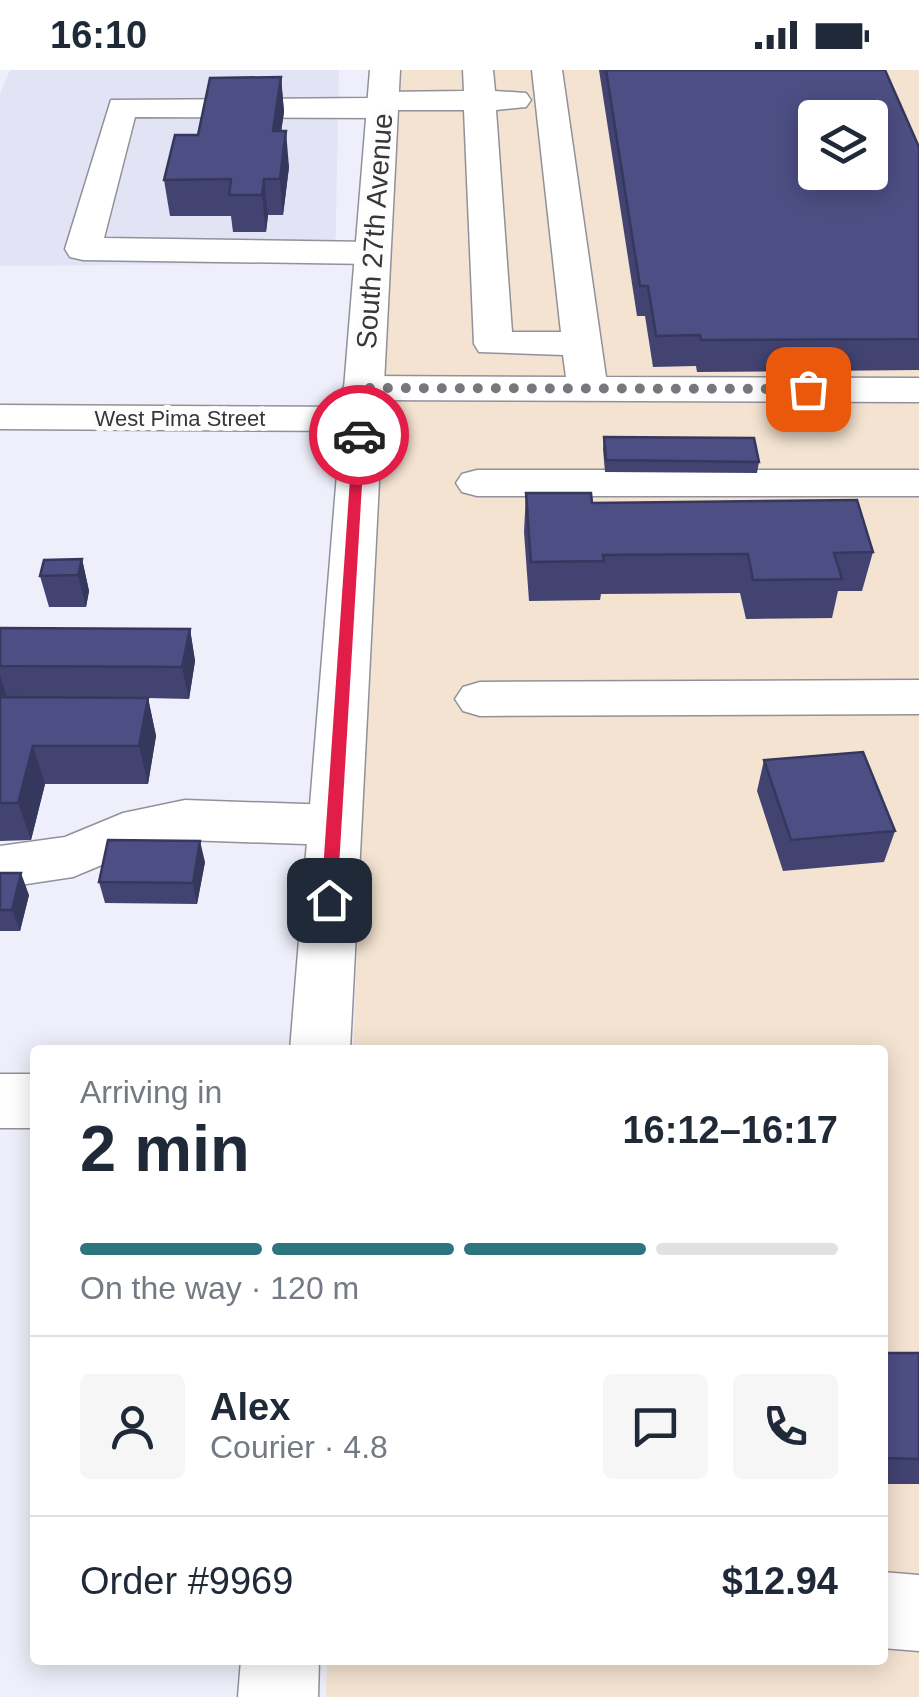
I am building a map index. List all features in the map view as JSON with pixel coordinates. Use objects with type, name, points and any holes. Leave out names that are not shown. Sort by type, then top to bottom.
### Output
[{"type":"main road","points":[[479,85],[493,344],[582,344]]},
{"type":"main road","points":[[372,253],[84,249],[122,107],[479,85],[549,85],[587,388]]},
{"type":"main road","name":"South 27th Avenue","points":[[320,1045],[383,93]]},
{"type":"main road","name":"West Pima Street","points":[[0,417],[362,403],[587,388],[919,390]]},
{"type":"main road","points":[[477,483],[919,484]]},
{"type":"main road","points":[[480,699],[919,698]]},
{"type":"main road","points":[[0,866],[72,856],[123,833],[186,820],[334,825]]},
{"type":"main road","points":[[0,1100],[30,1101]]},
{"type":"main road","points":[[888,1611],[919,1614]]},
{"type":"main road","points":[[278,1697],[280,1665]]},
{"type":"shaded area","points":[[10,70],[339,70],[335,263],[0,266],[0,94]]},
{"type":"shaded area","points":[[400,70],[919,70],[919,1697],[326,1697],[327,1665],[888,1665],[888,1045],[353,1045],[380,418]]},
{"type":"building","points":[[606,70],[885,70],[919,147],[919,339],[701,340],[700,335],[656,336],[648,286],[640,286]]},
{"type":"building","points":[[281,77],[273,131],[286,131],[280,179],[264,179],[262,195],[229,195],[231,179],[164,180],[175,135],[198,135],[210,78]]},
{"type":"building","points":[[604,437],[754,438],[759,462],[606,460]]},
{"type":"building","points":[[526,493],[591,493],[592,503],[857,500],[873,552],[834,553],[842,579],[753,580],[748,554],[603,555],[604,561],[531,562]]},
{"type":"building","points":[[82,559],[78,575],[40,576],[44,560]]},
{"type":"building","points":[[0,628],[190,629],[182,667],[0,666]]},
{"type":"building","points":[[0,697],[148,698],[139,746],[33,746],[18,803],[0,803]]},
{"type":"building","points":[[863,752],[895,831],[791,840],[764,760]]},
{"type":"building","points":[[108,840],[200,841],[193,883],[99,882]]},
{"type":"building","points":[[0,873],[21,873],[12,910],[0,910]]},
{"type":"building","points":[[888,1353],[919,1353],[919,1459],[888,1458]]},
{"type":"way so far","points":[[359,435],[363,388],[808,389]]},
{"type":"route","points":[[329,900],[359,435]]}]
